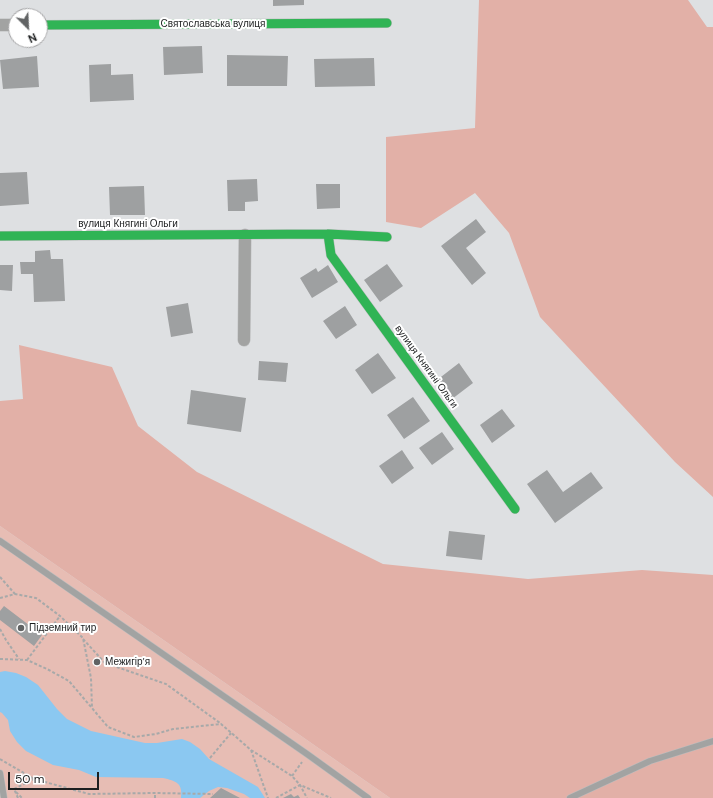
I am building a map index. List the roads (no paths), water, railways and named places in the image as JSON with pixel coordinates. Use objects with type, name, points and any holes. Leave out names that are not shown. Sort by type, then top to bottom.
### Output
[{"type":"street","name":"Святославська вулиця","points":[[48,25],[387,23]]},
{"type":"street","name":"вулиця Княгині Ольги","points":[[328,234],[331,255],[515,509]]},
{"type":"street","name":"вулиця Княгині Ольги","points":[[0,236],[328,234],[387,237]]},
{"type":"street","points":[[244,340],[245,235]]},
{"type":"lane","points":[[0,541],[368,798]]},
{"type":"lane","points":[[570,798],[650,761],[713,741]]},
{"type":"lane","points":[[0,773],[4,798]]},
{"type":"water","points":[[5,671],[26,677],[38,685],[67,719],[91,731],[145,743],[157,743],[182,739],[190,742],[200,749],[209,759],[258,787],[265,798],[250,798],[244,794],[227,788],[218,787],[209,791],[200,798],[181,798],[180,786],[168,779],[96,777],[79,770],[53,765],[26,751],[17,742],[10,731],[8,720],[0,712],[0,672]]},
{"type":"place","name":"Підземний тир","points":[[21,628]]},
{"type":"place","name":"Межигір’я","points":[[97,662]]}]
